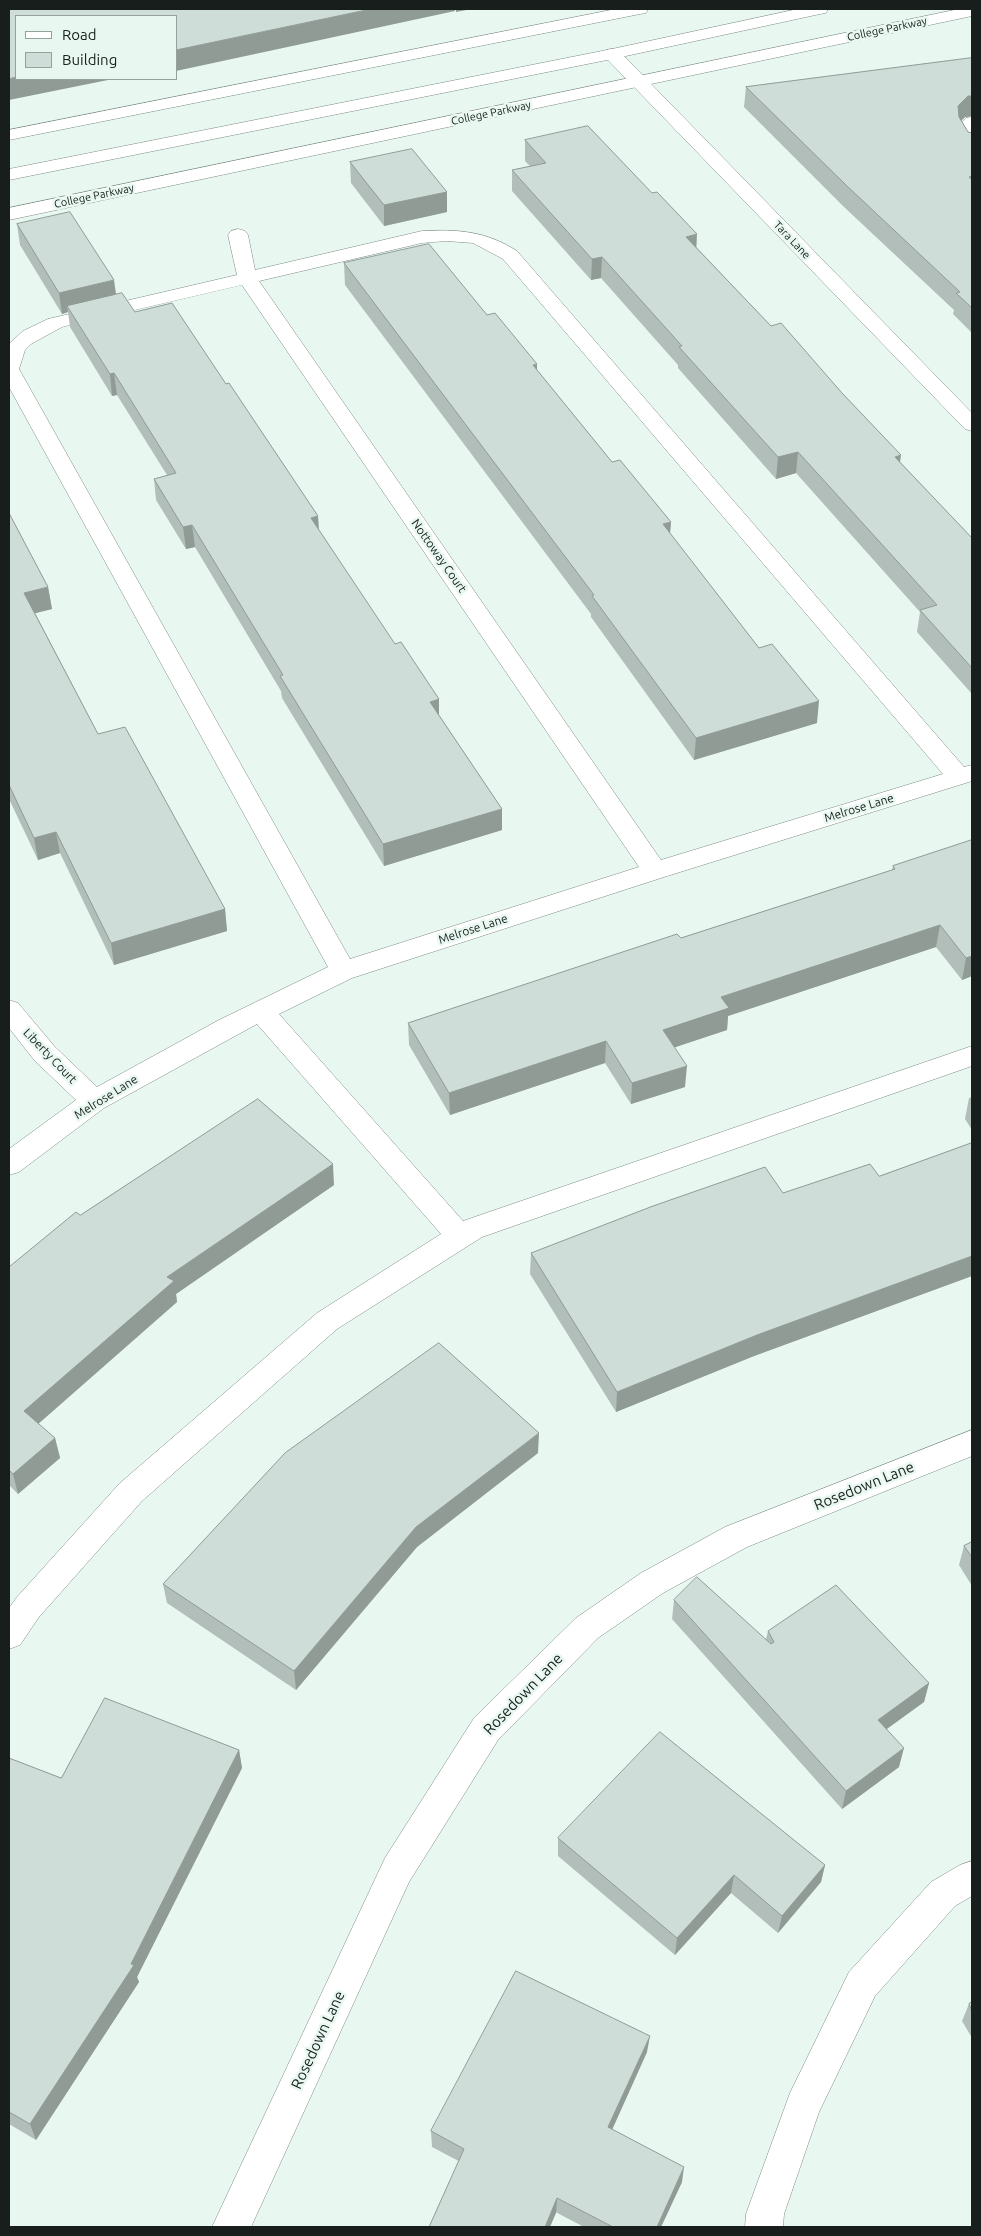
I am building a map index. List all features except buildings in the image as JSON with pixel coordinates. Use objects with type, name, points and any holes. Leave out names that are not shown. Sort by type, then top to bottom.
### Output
[{"type":"street","points":[[9,135],[640,9]]},
{"type":"street","points":[[9,175],[612,54],[820,9]]},
{"type":"street","name":"College Parkway","points":[[9,214],[972,11]]},
{"type":"street","name":"Tara Lane","points":[[612,54],[972,425]]},
{"type":"street","points":[[972,122],[965,128],[966,136],[972,148]]},
{"type":"street","points":[[343,971],[10,369],[12,351],[22,340],[54,323],[422,237],[457,234],[476,237],[494,244],[510,255],[965,775]]},
{"type":"street","name":"Nottoway Court","points":[[238,235],[247,278],[655,871]]},
{"type":"street","name":"Melrose Lane","points":[[9,1164],[94,1101],[261,1011],[343,971],[655,871],[965,775]]},
{"type":"street","name":"Liberty Court","points":[[9,1010],[45,1054],[94,1101]]},
{"type":"street","points":[[261,1011],[460,1237]]},
{"type":"street","points":[[9,1635],[28,1607],[131,1492],[328,1321],[460,1237],[485,1223],[972,1056]]},
{"type":"street","name":"Rosedown Lane","points":[[231,2227],[397,1870],[486,1729],[586,1628],[652,1583],[736,1537],[972,1443]]},
{"type":"street","points":[[764,2227],[765,2214],[803,2106],[862,1984],[943,1894],[972,1877]]}]
